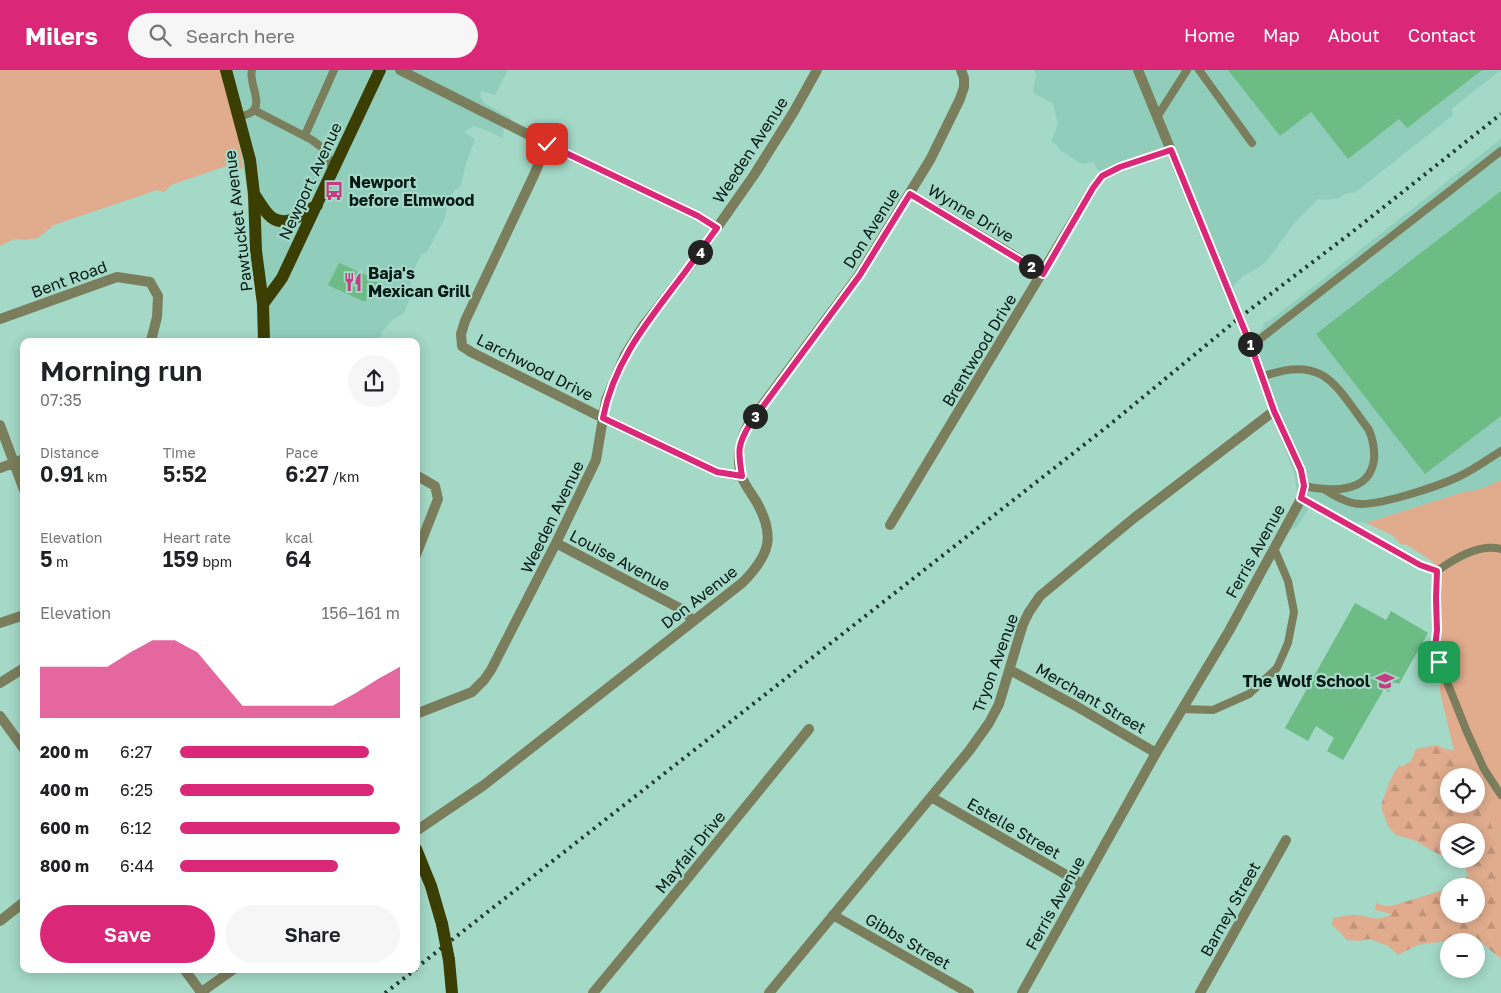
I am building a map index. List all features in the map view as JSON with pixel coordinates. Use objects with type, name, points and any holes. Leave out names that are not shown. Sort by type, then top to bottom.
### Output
[{"type":"main road","name":"Pawtucket Avenue","points":[[226,70],[250,160],[254,194],[256,251],[264,304],[264,338]]},
{"type":"main road","name":"Newport Avenue","points":[[264,304],[282,278],[333,170],[376,72]]},
{"type":"main road","points":[[254,194],[270,216],[278,221],[287,222],[317,205]]},
{"type":"main road","points":[[420,860],[442,924],[449,960],[452,993]]},
{"type":"street","points":[[400,70],[547,144],[698,216],[717,228]]},
{"type":"street","name":"Weeden Avenue","points":[[420,712],[472,692],[492,670],[596,460],[606,400],[625,355],[644,325],[693,262],[754,175],[784,128],[817,70]]},
{"type":"street","name":"Don Avenue","points":[[420,828],[484,785],[742,583],[755,570],[764,556],[768,538],[765,517],[742,476],[739,456],[741,439],[750,424],[860,275],[910,194],[930,160],[960,99],[964,87],[964,78],[961,70]]},
{"type":"street","name":"Ferris Avenue","points":[[1022,993],[1156,753],[1229,630],[1301,498],[1304,486],[1301,470],[1274,411],[1251,346],[1138,70]]},
{"type":"street","name":"Larchwood Drive","points":[[547,144],[465,321],[461,334],[462,346],[603,418],[717,472],[742,476]]},
{"type":"street","name":"Brentwood Drive","points":[[890,525],[1043,274],[1093,188],[1102,176],[1120,167],[1171,150]]},
{"type":"street","name":"Wynne Drive","points":[[910,194],[1043,274]]},
{"type":"street","name":"Bent Road","points":[[0,320],[117,277],[150,282],[158,296],[157,317],[152,338]]},
{"type":"street","name":"Tryon Avenue","points":[[768,993],[969,751],[989,723],[999,704],[1023,624],[1028,612],[1040,596],[1134,518],[1274,411]]},
{"type":"street","points":[[0,425],[19,461],[0,468]]},
{"type":"street","points":[[420,477],[435,486],[438,499],[420,545]]},
{"type":"street","name":"Louise Avenue","points":[[556,543],[683,610],[693,621]]},
{"type":"street","points":[[0,623],[20,616]]},
{"type":"street","points":[[0,683],[20,670]]},
{"type":"street","name":"Merchant Street","points":[[1010,670],[1156,753]]},
{"type":"street","points":[[0,716],[20,744]]},
{"type":"street","name":"Mayfair Drive","points":[[593,993],[809,729]]},
{"type":"street","name":"Estelle Street","points":[[931,797],[1082,884]]},
{"type":"street","name":"Barney Street","points":[[1200,993],[1286,840]]},
{"type":"street","points":[[0,921],[20,905]]},
{"type":"street","name":"Gibbs Street","points":[[833,915],[969,993]]},
{"type":"street","points":[[187,973],[201,992],[229,973]]},
{"type":"lane","points":[[238,117],[250,113],[256,105],[257,97],[251,75],[252,70]]},
{"type":"lane","points":[[305,135],[334,70]]},
{"type":"lane","points":[[1157,117],[1188,70]]},
{"type":"lane","points":[[1199,70],[1252,143]]},
{"type":"lane","points":[[254,110],[305,135],[325,150],[333,170]]},
{"type":"lane","points":[[1251,346],[1501,151]]},
{"type":"lane","points":[[1262,378],[1276,372],[1299,369],[1320,373],[1330,379],[1337,387],[1369,430],[1374,444],[1373,466],[1369,474],[1363,481],[1352,487],[1325,490]]},
{"type":"lane","points":[[1304,486],[1325,490],[1349,502],[1360,504],[1381,501],[1458,477],[1501,451]]},
{"type":"lane","points":[[1301,498],[1420,565],[1437,571]]},
{"type":"lane","points":[[1183,709],[1213,710],[1249,694],[1277,668],[1288,643],[1294,612],[1288,581],[1274,548]]},
{"type":"lane","points":[[1437,571],[1451,561],[1470,552],[1482,548],[1501,549]]},
{"type":"lane","points":[[1437,571],[1437,630],[1435,648],[1467,732],[1484,769],[1501,795]]},
{"type":"shaded area","points":[[225,70],[508,70],[495,95],[481,91],[480,96],[484,103],[512,119],[504,125],[503,138],[474,126],[465,131],[475,139],[465,167],[461,186],[455,190],[447,206],[445,218],[427,252],[421,255],[411,276],[410,297],[404,313],[392,320],[379,338],[260,338],[249,208],[236,113]]},
{"type":"shaded area","points":[[1034,70],[1501,70],[1451,109],[1453,115],[1356,192],[1345,194],[1339,198],[1318,199],[1295,222],[1266,262],[1243,276],[1228,292],[1168,155],[1117,171],[1108,178],[1097,169],[1094,162],[1082,164],[1051,142],[1058,124],[1055,111],[1052,103],[1033,93],[1036,75]]},
{"type":"shaded area","points":[[1501,139],[1501,480],[1477,491],[1464,492],[1366,523],[1354,522],[1319,509],[1319,504],[1316,501],[1310,506],[1297,527],[1291,530],[1287,526],[1297,494],[1295,476],[1246,344],[1262,329],[1265,322],[1290,305]]},
{"type":"green space","points":[[0,70],[225,70],[236,113],[243,169],[229,165],[171,185],[164,192],[157,190],[54,225],[38,238],[14,239],[0,246]]},
{"type":"green space","points":[[1501,480],[1501,837],[1486,820],[1484,813],[1485,768],[1470,768],[1463,765],[1444,748],[1454,751],[1440,692],[1438,605],[1433,593],[1433,562],[1407,545],[1400,544],[1392,535],[1366,523],[1488,486]]},
{"type":"green space","points":[[1437,745],[1455,760],[1470,768],[1440,768],[1440,813],[1485,812],[1486,820],[1491,822],[1491,826],[1501,837],[1501,959],[1485,945],[1485,933],[1440,933],[1440,942],[1417,945],[1398,955],[1388,946],[1370,939],[1359,941],[1347,940],[1332,925],[1333,918],[1348,915],[1382,918],[1392,914],[1375,910],[1376,903],[1392,906],[1440,891],[1440,923],[1485,923],[1485,878],[1466,878],[1468,875],[1464,868],[1485,868],[1485,823],[1440,823],[1440,855],[1416,841],[1396,835],[1388,826],[1382,810],[1382,803],[1389,783],[1400,765],[1401,767],[1411,761],[1416,749]]},
{"type":"building","points":[[1228,70],[1482,70],[1407,128],[1399,119],[1348,159],[1311,112],[1280,136]]},
{"type":"building","points":[[1501,191],[1501,416],[1425,474],[1316,334]]},
{"type":"building","name":"Baja's Mexican Grill","points":[[339,263],[375,279],[374,281],[379,283],[373,296],[368,294],[365,302],[328,285]]},
{"type":"building","name":"The Wolf School","points":[[1355,603],[1386,620],[1391,611],[1428,633],[1399,684],[1394,682],[1389,692],[1384,689],[1343,760],[1327,751],[1334,738],[1316,726],[1308,741],[1285,728]]},
{"type":"railway","points":[[420,965],[1108,426],[1239,318],[1351,233],[1501,114]]},
{"type":"railway","points":[[385,993],[411,973]]},
{"type":"place","name":"Newport before Elmwood","points":[[334,191]]},
{"type":"place","name":"Baja's Mexican Grill","points":[[353,282]]},
{"type":"place","name":"The Wolf School","points":[[1385,681]]},
{"type":"route","points":[[547,144],[698,216],[717,228],[644,325],[625,355],[606,400],[603,418],[717,472],[742,476],[739,456],[741,439],[750,424],[860,275],[910,194],[1043,274],[1093,188],[1102,176],[1120,167],[1171,150],[1251,346],[1274,411],[1301,470],[1304,486],[1301,498],[1420,565],[1437,571],[1437,630],[1435,648],[1439,662]]}]
